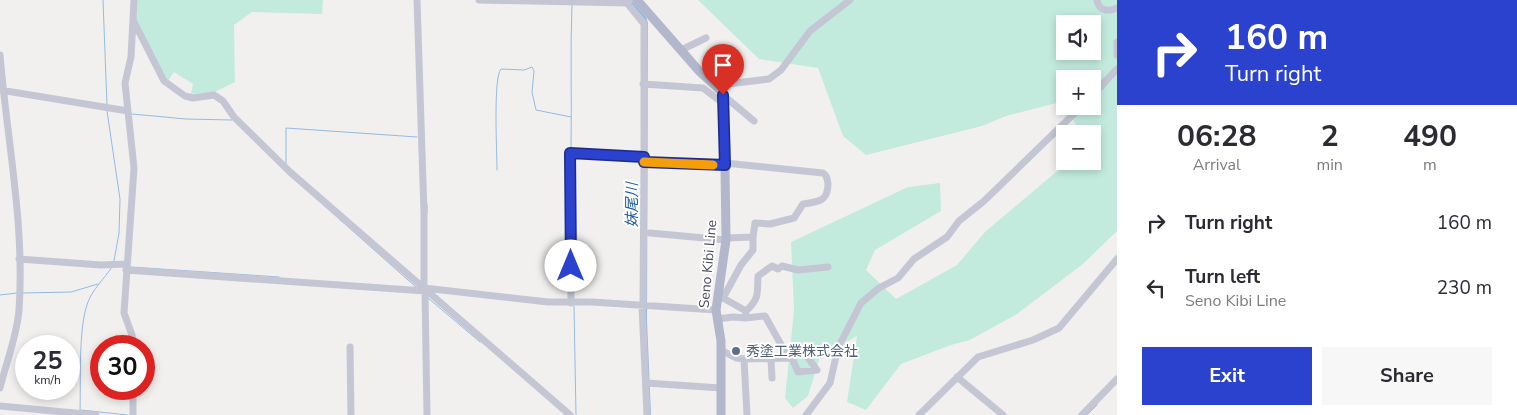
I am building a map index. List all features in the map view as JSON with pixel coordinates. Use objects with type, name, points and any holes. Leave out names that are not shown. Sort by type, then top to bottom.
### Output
[{"type":"main road","points":[[630,1],[680,50],[723,97]]},
{"type":"main road","name":"Seno Kibi Line","points":[[721,415],[721,350],[717,315],[726,239],[723,97]]},
{"type":"street","points":[[132,335],[124,313],[126,267],[132,220],[134,168],[125,83],[131,57],[134,0]]},
{"type":"street","points":[[417,0],[428,415]]},
{"type":"street","points":[[479,0],[630,1],[644,24],[646,161],[644,306],[649,383],[647,415]]},
{"type":"street","points":[[723,97],[728,84],[769,79],[781,70],[810,31],[850,0]]},
{"type":"street","points":[[1098,0],[1099,5],[1104,10],[1111,11],[1117,8]]},
{"type":"street","points":[[133,20],[164,81],[185,96],[193,98],[214,96],[223,101],[234,117],[290,172],[570,415]]},
{"type":"street","points":[[680,50],[706,38]]},
{"type":"street","points":[[1117,42],[1117,55]]},
{"type":"street","points":[[0,55],[2,92],[15,184],[20,294],[19,313],[0,388]]},
{"type":"street","points":[[1101,86],[1117,69]]},
{"type":"street","points":[[645,84],[703,88],[723,97],[754,121]]},
{"type":"street","points":[[2,92],[128,113]]},
{"type":"street","points":[[806,415],[830,383],[838,348],[861,303],[878,288],[898,278],[914,260],[947,237],[959,221],[984,201],[1073,115]]},
{"type":"street","points":[[573,303],[571,153],[646,161],[725,164],[823,173],[828,179],[828,193],[824,199],[803,204],[794,218],[770,224],[755,223],[753,250],[741,265],[720,299],[745,314]]},
{"type":"street","points":[[650,233],[726,239],[753,237]]},
{"type":"street","points":[[19,259],[573,303],[644,306],[733,317],[745,314],[765,316],[784,350],[794,354],[803,351],[816,370],[798,372],[792,358],[744,359],[736,358],[721,350]]},
{"type":"street","points":[[919,415],[978,357],[1033,340],[1059,328],[1117,259]]},
{"type":"street","points":[[745,314],[760,291],[758,276],[772,266],[778,269],[782,266],[798,270],[828,268]]},
{"type":"street","points":[[350,347],[351,415]]},
{"type":"street","points":[[744,359],[747,415]]},
{"type":"street","points":[[771,359],[772,378]]},
{"type":"street","points":[[957,377],[1002,415]]},
{"type":"street","points":[[1082,415],[1117,379]]},
{"type":"street","points":[[649,383],[721,388]]},
{"type":"street","points":[[133,400],[133,414]]},
{"type":"street","points":[[0,406],[96,415]]},
{"type":"green space","points":[[137,0],[323,0],[322,14],[252,12],[234,25],[235,82],[213,93],[191,94],[193,84],[174,72],[168,81],[134,20]]},
{"type":"green space","points":[[698,0],[1117,0],[1117,231],[1083,264],[1017,314],[970,340],[951,345],[901,364],[866,410],[847,402],[857,336],[820,357],[808,396],[793,408],[785,398],[794,310],[791,242],[908,187],[940,183],[941,211],[875,250],[866,270],[896,299],[957,265],[985,232],[1058,170],[1101,170],[1101,125],[1076,125],[1071,115],[1101,115],[1101,70],[1056,70],[1056,103],[1006,116],[982,126],[866,155],[843,136],[818,68],[759,59]]},
{"type":"water","name":"妹尾川","points":[[627,0],[631,0],[646,17],[648,23],[647,320],[651,415],[648,415],[644,325],[645,23]]},
{"type":"waterway","points":[[103,0],[107,105]]},
{"type":"waterway","points":[[571,149],[572,4]]},
{"type":"waterway","points":[[497,170],[496,100],[501,69],[524,70],[532,67],[534,71],[532,92],[536,110],[571,117]]},
{"type":"waterway","points":[[107,111],[120,199],[119,233],[114,261]]},
{"type":"waterway","points":[[132,114],[186,119],[232,120]]},
{"type":"waterway","points":[[286,164],[286,128],[417,137]]},
{"type":"waterway","points":[[319,201],[417,288]]},
{"type":"waterway","points":[[427,204],[427,213]]},
{"type":"waterway","points":[[80,412],[81,340],[85,313],[93,293],[112,267]]},
{"type":"waterway","points":[[131,267],[279,277]]},
{"type":"waterway","points":[[23,293],[71,292],[98,284]]},
{"type":"waterway","points":[[0,295],[17,293]]},
{"type":"waterway","points":[[428,298],[480,342]]},
{"type":"waterway","points":[[574,306],[576,415]]},
{"type":"waterway","points":[[1087,415],[1097,405]]},
{"type":"waterway","points":[[81,410],[128,415]]},
{"type":"slow traffic","points":[[644,162],[713,165]]},
{"type":"place","name":"秀塗工業株式会社","points":[[736,351]]},
{"type":"route","points":[[571,266],[570,153],[644,157],[644,162],[725,165],[723,95]]}]
